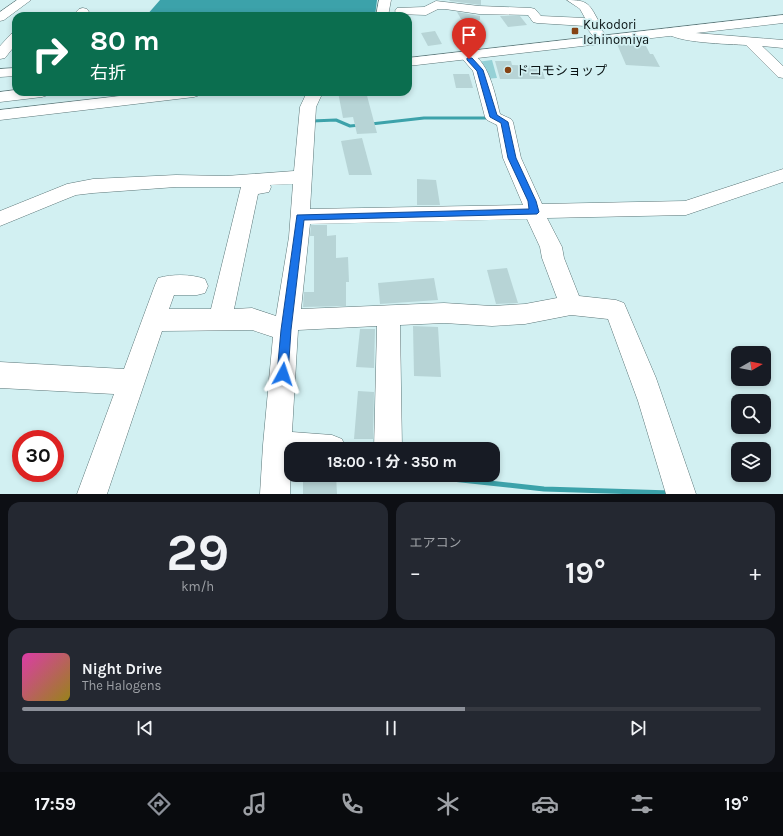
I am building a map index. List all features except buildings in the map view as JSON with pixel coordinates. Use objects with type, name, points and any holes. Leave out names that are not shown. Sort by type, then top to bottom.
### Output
[{"type":"highway","points":[[412,54],[783,12]]},
{"type":"highway","points":[[412,62],[783,19]]},
{"type":"highway","points":[[0,97],[50,96]]},
{"type":"highway","points":[[0,101],[50,96]]},
{"type":"highway","points":[[0,108],[50,96]]},
{"type":"highway","points":[[0,115],[160,96]]},
{"type":"street","points":[[0,17],[25,0]]},
{"type":"street","points":[[383,12],[385,0]]},
{"type":"street","points":[[573,0],[585,7],[592,20],[589,22]]},
{"type":"street","points":[[401,9],[426,11],[436,5],[460,4],[479,10],[531,12],[536,19],[589,22],[598,33]]},
{"type":"street","points":[[672,32],[680,36],[783,44]]},
{"type":"street","points":[[0,55],[9,41]]},
{"type":"street","points":[[749,41],[783,74]]},
{"type":"street","points":[[466,55],[480,70],[493,117],[505,122],[512,158],[532,201],[534,212],[551,247],[553,258],[571,305]]},
{"type":"street","points":[[0,73],[12,72]]},
{"type":"street","points":[[275,494],[277,445],[287,325],[300,217],[308,107],[313,96]]},
{"type":"street","points":[[300,217],[686,208],[783,176]]},
{"type":"street","points":[[0,219],[61,194],[93,186],[176,181],[226,182],[303,177]]},
{"type":"street","points":[[220,320],[250,187],[262,187]]},
{"type":"street","points":[[92,494],[155,320],[166,285],[198,286]]},
{"type":"street","points":[[155,320],[252,319],[287,325],[444,313],[506,315],[526,314],[571,305],[616,310],[630,342],[660,426],[681,494]]},
{"type":"street","points":[[388,442],[389,327]]},
{"type":"street","points":[[0,374],[132,382]]},
{"type":"street","points":[[277,445],[284,446]]},
{"type":"shaded area","points":[[160,0],[377,0],[376,12],[150,12]]},
{"type":"shaded area","points":[[492,60],[497,78],[485,79],[477,62]]},
{"type":"waterway","points":[[371,124],[424,118],[490,118]]},
{"type":"waterway","points":[[312,121],[336,120],[350,126],[360,125]]},
{"type":"waterway","points":[[480,482],[544,489],[671,493]]},
{"type":"place","name":"Kukodori Ichinomiya","points":[[575,31]]},
{"type":"place","name":"ドコモショップ","points":[[508,70]]},
{"type":"route","points":[[283,374],[286,330],[299,237],[300,217],[534,212],[532,201],[512,158],[505,122],[493,117],[480,70],[469,59]]}]
